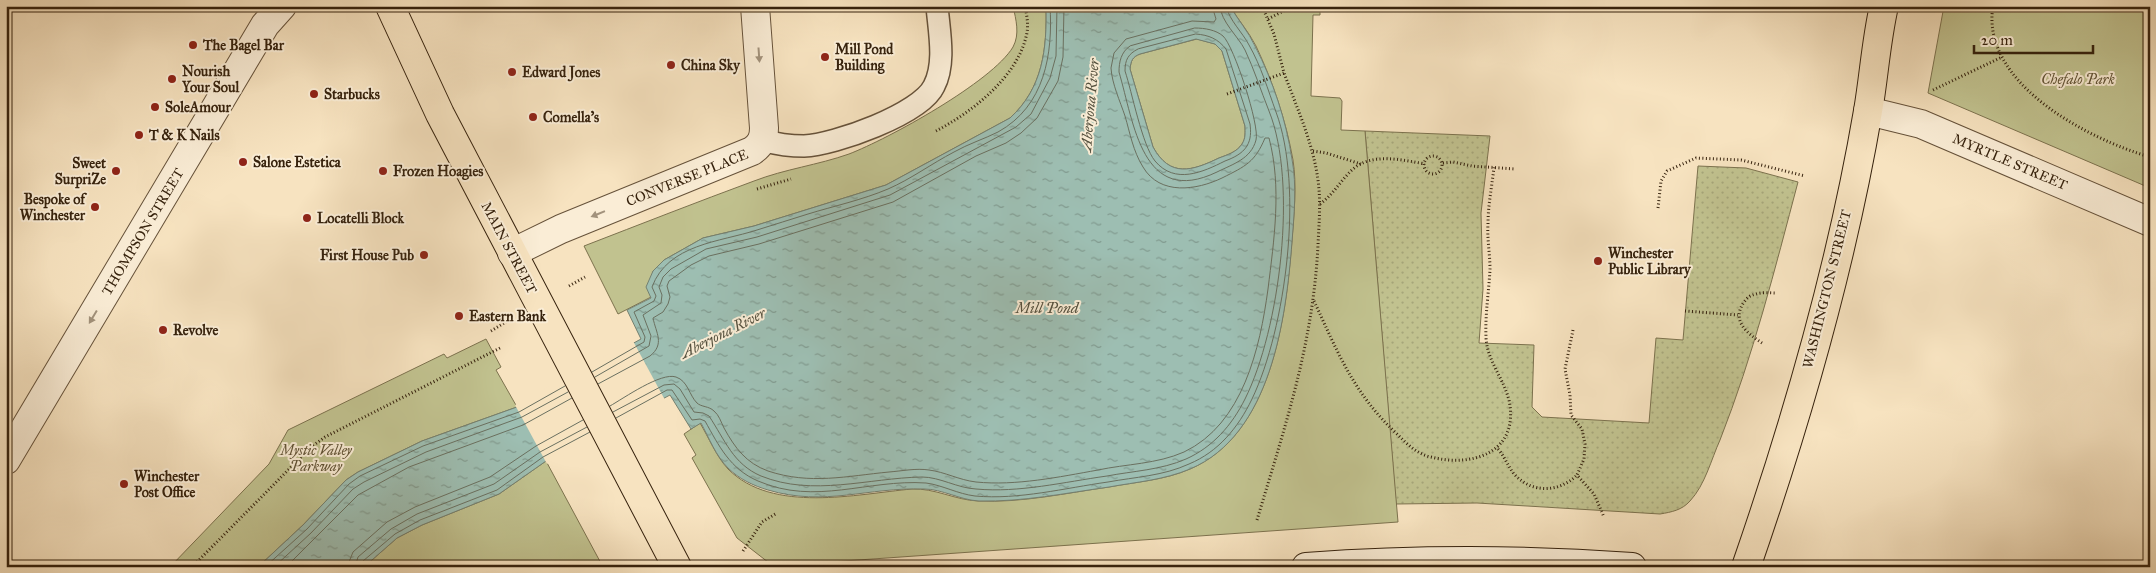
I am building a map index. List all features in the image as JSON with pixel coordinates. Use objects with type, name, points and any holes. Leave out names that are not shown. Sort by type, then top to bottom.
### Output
[{"type":"main road","name":"MAIN STREET","points":[[390,6],[427,88],[677,567]]},
{"type":"main road","name":"WASHINGTON STREET","points":[[1746,567],[1804,383],[1836,258],[1868,110],[1884,6]]},
{"type":"street","name":"THOMPSON STREET","points":[[6,460],[265,25],[282,6]]},
{"type":"street","name":"CONVERSE PLACE","points":[[512,253],[561,230],[752,151],[762,140],[764,128],[755,6]]},
{"type":"street","name":"MYRTLE STREET","points":[[1868,110],[1921,124],[2150,222]]},
{"type":"street","points":[[1306,567],[1460,559],[1542,561],[1632,567]]},
{"type":"lane","points":[[762,140],[806,146],[830,141],[887,121],[924,99],[935,86],[940,65],[937,6]]},
{"type":"path","points":[[1256,520],[1300,375],[1314,301],[1320,205],[1319,183],[1313,151],[1262,6]]},
{"type":"path","points":[[1268,19],[1293,6]]},
{"type":"path","points":[[1993,6],[1991,27],[2002,57],[2017,79],[2058,113],[2098,136],[2150,157]]},
{"type":"path","points":[[1928,93],[2002,57]]},
{"type":"path","points":[[1227,94],[1284,73]]},
{"type":"path","points":[[1313,151],[1361,164]]},
{"type":"path","points":[[1432,156],[1439,158],[1443,163],[1441,170],[1435,174],[1426,169],[1426,159],[1432,156]]},
{"type":"path","points":[[1658,208],[1661,181],[1666,171],[1696,158],[1741,160],[1805,176]]},
{"type":"path","points":[[1320,205],[1353,169],[1361,164],[1392,159],[1425,164]]},
{"type":"path","points":[[1443,163],[1452,162],[1515,169]]},
{"type":"path","points":[[1314,301],[1342,362],[1362,396],[1389,427],[1414,450],[1432,457],[1466,460],[1487,456],[1498,449],[1508,427],[1510,408],[1506,393],[1490,361],[1486,338],[1490,267],[1488,220],[1494,168]]},
{"type":"path","points":[[1738,315],[1748,297],[1755,294],[1776,293]]},
{"type":"path","points":[[1685,312],[1738,315]]},
{"type":"path","points":[[1738,315],[1743,328],[1748,334],[1762,343]]},
{"type":"path","points":[[1498,449],[1517,477],[1534,487],[1542,489],[1559,487],[1577,475],[1584,459],[1585,444],[1582,429],[1571,416],[1570,395],[1565,369],[1574,330]]},
{"type":"path","points":[[192,567],[311,447],[325,437],[500,348]]},
{"type":"path","points":[[1577,475],[1594,494],[1604,517]]},
{"type":"path","points":[[743,551],[762,522],[777,513]]},
{"type":"green space","points":[[1013,6],[1046,6],[1046,22],[1044,52],[1036,81],[1030,94],[1010,118],[886,185],[754,226],[703,238],[664,260],[653,271],[651,297],[618,314],[584,246],[766,177],[849,154],[912,123],[962,92],[1002,61],[1013,47],[1016,37],[1017,27]]},
{"type":"green space","points":[[1230,6],[1320,6],[1320,15],[1313,15],[1311,96],[1340,98],[1342,101],[1341,130],[1365,131],[1398,522],[773,566],[737,538],[692,458],[696,455],[684,434],[700,423],[716,453],[728,469],[747,483],[768,492],[816,498],[920,489],[978,501],[1044,497],[1171,476],[1190,469],[1218,452],[1240,429],[1257,401],[1270,370],[1279,337],[1289,271],[1295,179],[1293,160],[1283,116],[1268,74],[1256,46]]},
{"type":"green space","name":"Chefalo Park","points":[[1944,6],[2150,6],[2150,188],[1928,93]]},
{"type":"green space","points":[[1197,39],[1215,44],[1222,51],[1245,126],[1245,135],[1242,144],[1232,153],[1200,166],[1182,169],[1174,168],[1160,157],[1153,147],[1130,69],[1132,60],[1137,55]]},
{"type":"green space","points":[[1365,131],[1490,136],[1481,213],[1483,289],[1479,343],[1534,345],[1532,407],[1542,417],[1649,423],[1656,338],[1683,340],[1698,166],[1746,168],[1798,182],[1763,312],[1732,408],[1704,480],[1695,495],[1684,507],[1660,514],[1477,503],[1396,504]]},
{"type":"green space","name":"Mystic Valley Parkway","points":[[486,339],[501,367],[496,370],[517,407],[422,441],[358,472],[346,480],[303,525],[258,567],[170,567],[269,464],[288,430],[444,354],[447,358]]},
{"type":"green space","points":[[546,461],[603,567],[364,567],[397,538],[422,525],[499,494]]},
{"type":"water","name":"Mill Pond","points":[[1046,6],[1230,6],[1252,41],[1268,73],[1286,130],[1294,180],[1293,232],[1285,305],[1269,372],[1256,403],[1239,430],[1217,453],[1190,469],[1160,478],[1028,499],[979,501],[931,489],[904,489],[828,497],[789,495],[757,486],[732,472],[713,447],[701,423],[691,429],[670,395],[546,461],[499,494],[422,525],[397,538],[364,567],[258,567],[303,525],[346,480],[358,472],[422,441],[517,407],[641,339],[627,310],[651,298],[646,287],[653,271],[664,260],[703,238],[754,226],[886,185],[1010,118],[1030,94],[1036,81],[1044,52]],"holes":[[[1196,39],[1215,44],[1222,51],[1245,126],[1244,140],[1235,151],[1209,163],[1191,168],[1174,168],[1167,164],[1153,147],[1130,69],[1131,62],[1135,56],[1140,54]]]},
{"type":"pier","points":[[633,341],[665,400],[547,464],[515,405]]},
{"type":"railway","points":[[6,26],[17,6]]},
{"type":"place","name":"The Bagel Bar","points":[[193,45]]},
{"type":"place","name":"Mill Pond Building","points":[[825,57]]},
{"type":"place","name":"China Sky","points":[[671,65]]},
{"type":"place","name":"Edward Jones","points":[[512,72]]},
{"type":"place","name":"Nourish Your Soul","points":[[172,79]]},
{"type":"place","name":"Starbucks","points":[[314,94]]},
{"type":"place","name":"SoleAmour","points":[[155,107]]},
{"type":"place","name":"Comella's","points":[[533,117]]},
{"type":"place","name":"T & K Nails","points":[[139,135]]},
{"type":"place","name":"Salone Estetica","points":[[243,162]]},
{"type":"place","name":"Sweet SurpriZe","points":[[116,171]]},
{"type":"place","name":"Frozen Hoagies","points":[[383,171]]},
{"type":"place","name":"Bespoke of Winchester","points":[[95,207]]},
{"type":"place","name":"Locatelli Block","points":[[307,218]]},
{"type":"place","name":"First House Pub","points":[[424,255]]},
{"type":"place","name":"Winchester Public Library","points":[[1598,261]]},
{"type":"place","name":"Eastern Bank","points":[[459,316]]},
{"type":"place","name":"Revolve","points":[[163,330]]},
{"type":"place","name":"Winchester Post Office","points":[[124,484]]},
{"type":"water label","name":"Aberjona River","points":[[1090,105]]},
{"type":"water label","name":"Aberjona River","points":[[723,333]]}]
